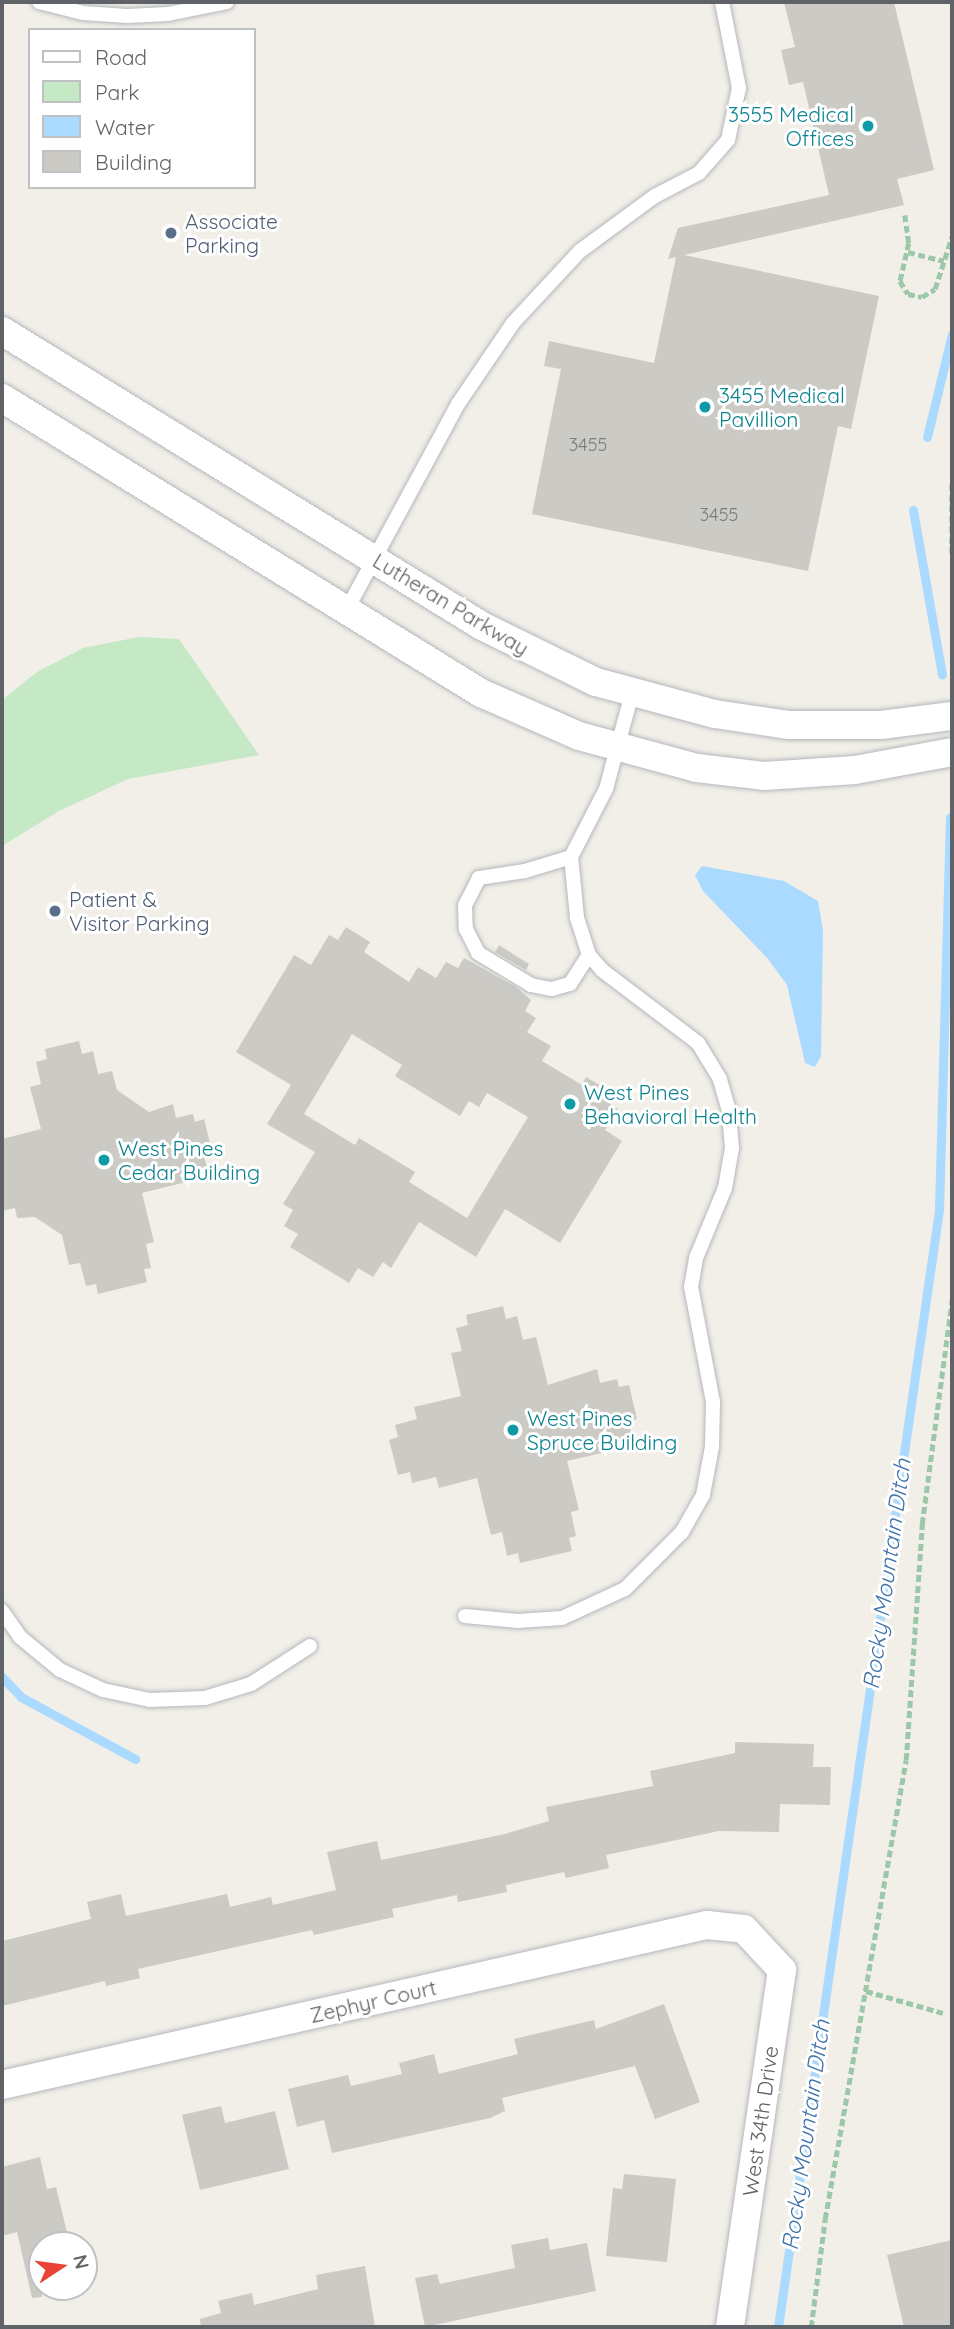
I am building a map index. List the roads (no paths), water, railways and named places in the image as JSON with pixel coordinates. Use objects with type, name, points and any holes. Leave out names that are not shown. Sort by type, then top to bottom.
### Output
[{"type":"street","name":"Lutheran Parkway","points":[[2,331],[524,649],[596,682],[715,713],[789,725],[868,725],[952,716]]},
{"type":"street","points":[[2,398],[345,612],[481,693],[617,748],[718,772],[764,776],[856,770],[952,752]]},
{"type":"street","name":"Zephyr Court","points":[[2,2085],[707,1924],[744,1929]]},
{"type":"street","name":"West 34th Drive","points":[[730,2327],[782,1970],[744,1929]]},
{"type":"lane","points":[[39,2],[83,13],[127,16],[168,14],[227,2]]},
{"type":"lane","points":[[345,612],[458,404],[513,323],[580,251],[655,196],[699,173],[728,140],[739,88],[722,2]]},
{"type":"lane","points":[[466,1616],[518,1621],[562,1618],[625,1589],[682,1532],[703,1495],[712,1447],[713,1402],[691,1287],[696,1258],[725,1188],[732,1148],[729,1111],[720,1079],[698,1043],[624,990],[589,955],[576,917],[571,857],[606,789],[632,693]]},
{"type":"lane","points":[[571,857],[525,871],[480,878],[465,906],[466,929],[478,953],[531,985],[552,989],[570,984],[589,955]]},
{"type":"lane","points":[[2,1611],[20,1637],[60,1670],[103,1690],[150,1700],[205,1698],[251,1684],[310,1646]]},
{"type":"water","points":[[702,866],[784,881],[818,901],[823,930],[821,1056],[815,1067],[805,1063],[787,985],[768,959],[703,891],[695,875]]},
{"type":"waterway","name":"Rocky Mountain Ditch","points":[[927,437],[952,334]]},
{"type":"waterway","name":"Rocky Mountain Ditch","points":[[913,510],[942,674]]},
{"type":"waterway","name":"Rocky Mountain Ditch","points":[[778,2327],[939,1210],[950,817]]},
{"type":"waterway","points":[[2,1677],[21,1697],[135,1759]]},
{"type":"place","name":"3555 Medical Offices","points":[[868,126]]},
{"type":"place","name":"Associate Parking","points":[[171,233]]},
{"type":"place","name":"3455 Medical Pavillion","points":[[705,407]]},
{"type":"place","name":"Patient & Visitor Parking","points":[[55,911]]},
{"type":"place","name":"West Pines Behavioral Health","points":[[570,1104]]},
{"type":"place","name":"West Pines Cedar Building","points":[[104,1160]]},
{"type":"place","name":"West Pines Spruce Building","points":[[513,1430]]}]
